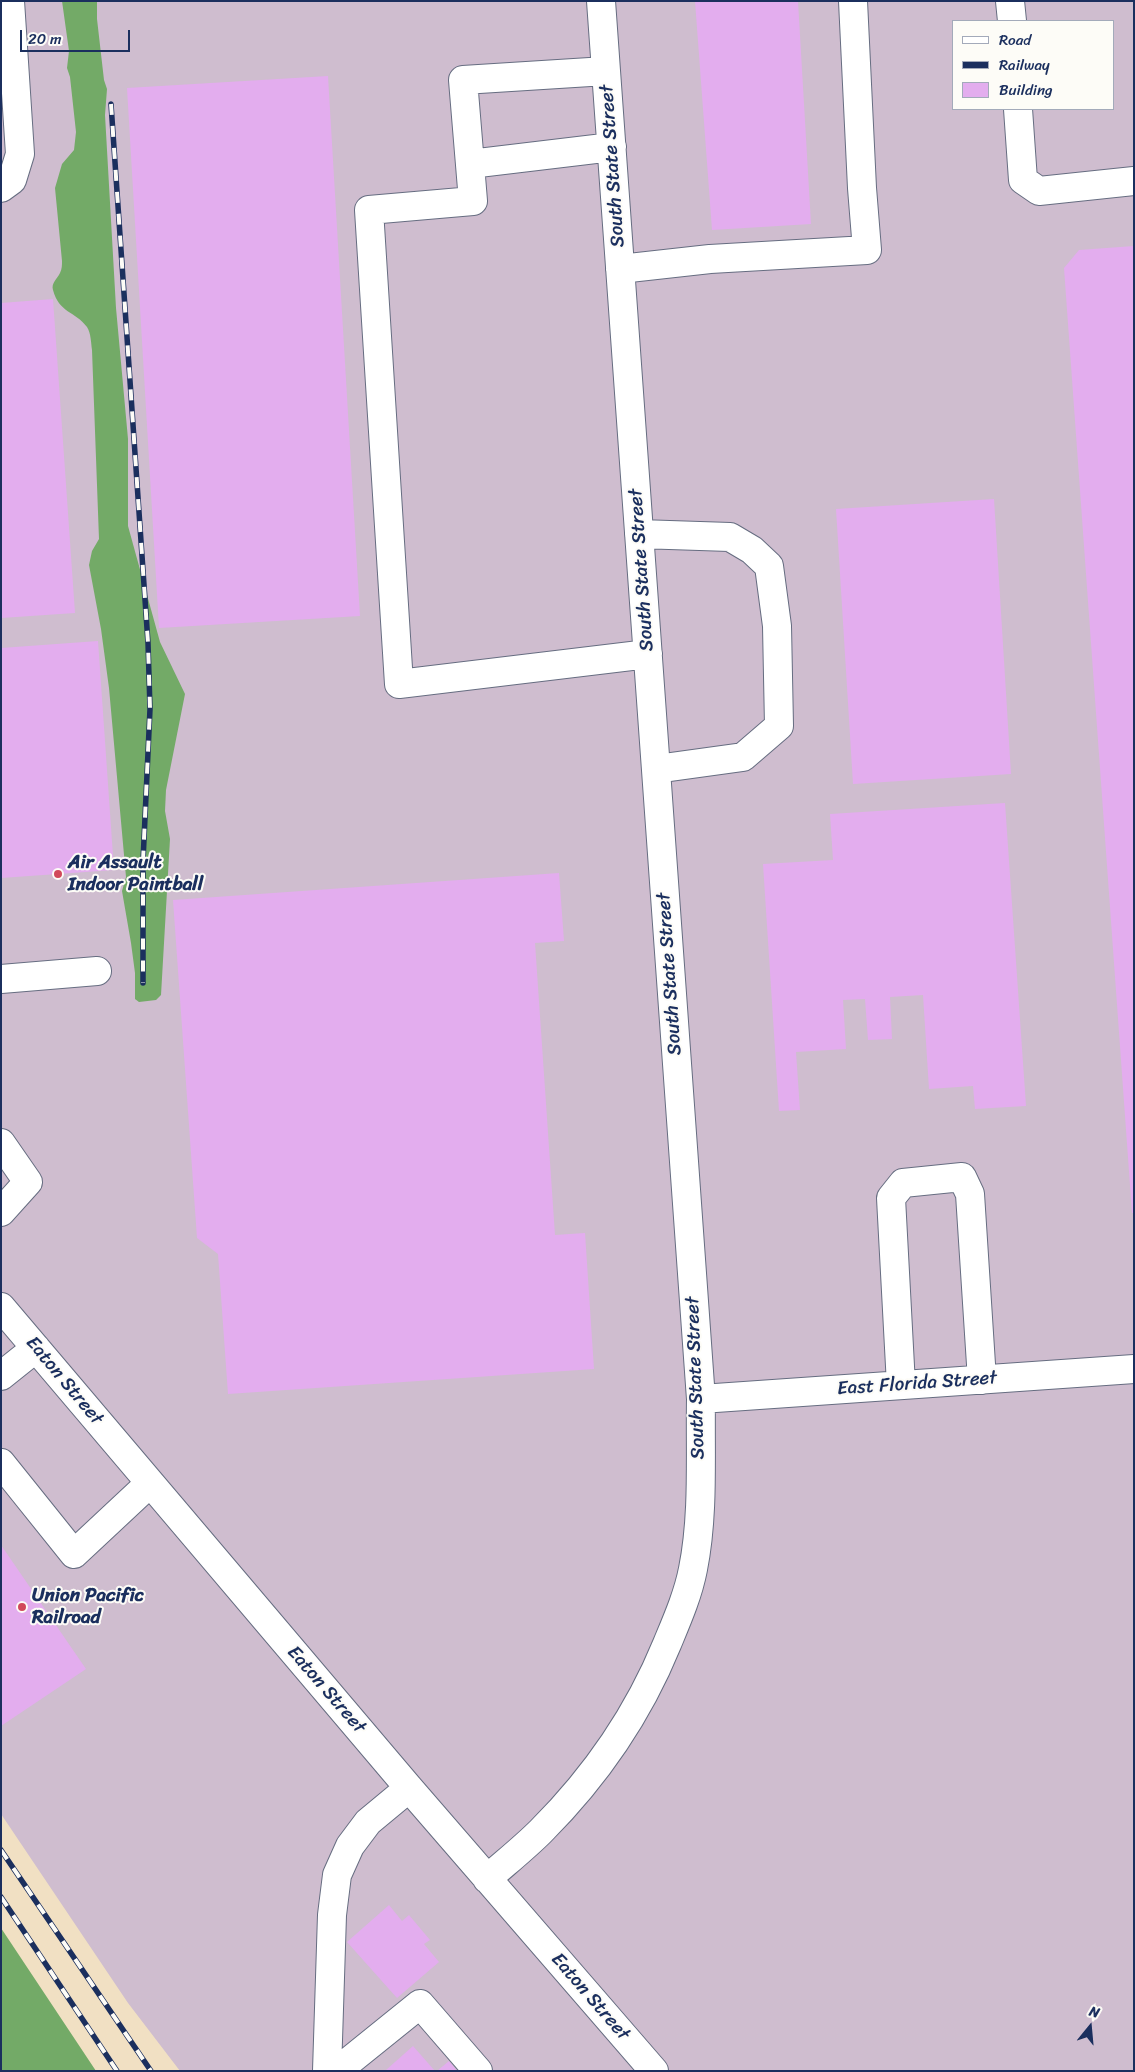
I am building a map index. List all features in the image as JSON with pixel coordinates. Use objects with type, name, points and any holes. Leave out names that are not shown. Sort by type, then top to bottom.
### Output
[{"type":"street","points":[[1,188],[12,180],[20,154],[10,1]]},
{"type":"street","name":"South State Street","points":[[487,1879],[541,1831],[596,1769],[627,1724],[656,1672],[677,1620],[693,1570],[699,1521],[700,1399],[601,1]]},
{"type":"street","points":[[620,269],[710,259],[867,250],[862,188],[853,1]]},
{"type":"street","points":[[1010,1],[1012,20]]},
{"type":"street","points":[[606,71],[463,80],[473,201],[369,210],[399,684],[648,654]]},
{"type":"street","points":[[1018,110],[1023,180],[1039,191],[1134,181]]},
{"type":"street","points":[[470,164],[612,147]]},
{"type":"street","points":[[639,534],[730,537],[752,550],[769,566],[777,626],[779,726],[743,757],[656,769]]},
{"type":"street","points":[[1,979],[97,970]]},
{"type":"street","points":[[1,1143],[28,1182],[1,1212]]},
{"type":"street","points":[[901,1385],[891,1198],[902,1183],[962,1177],[970,1194],[982,1380]]},
{"type":"street","name":"Eaton Street","points":[[1,1307],[409,1788],[654,2071]]},
{"type":"street","points":[[1,1376],[36,1348]]},
{"type":"street","name":"East Florida Street","points":[[700,1399],[1134,1369]]},
{"type":"street","points":[[1,1463],[74,1554],[150,1483]]},
{"type":"street","points":[[343,2068],[332,1916],[338,1875],[350,1846],[368,1822],[409,1788]]},
{"type":"street","points":[[343,2068],[420,2004],[478,2071]]},
{"type":"shaded area","points":[[1,1],[1134,1],[1134,2071],[180,2071],[128,2003],[1,1814]]},
{"type":"green space","points":[[62,1],[97,1],[97,19],[104,80],[107,89],[105,115],[116,308],[128,439],[128,526],[160,642],[185,694],[166,790],[165,811],[170,839],[161,995],[156,1000],[139,1002],[135,999],[135,973],[122,891],[126,877],[109,688],[101,629],[89,565],[92,551],[99,539],[91,341],[87,327],[63,308],[56,298],[53,288],[61,272],[62,264],[55,188],[62,164],[74,150],[76,132],[70,77],[67,68],[69,51]]},
{"type":"green space","points":[[1,1928],[96,2071],[1,2071]]},
{"type":"building","points":[[695,1],[798,1],[811,224],[712,230]]},
{"type":"building","points":[[328,76],[360,616],[159,628],[127,88]]},
{"type":"building","points":[[1134,246],[1134,1213],[1132,1213],[1064,268],[1079,250]]},
{"type":"building","points":[[53,299],[75,613],[1,618],[1,303]]},
{"type":"building","points":[[994,499],[1011,774],[853,784],[836,509]]},
{"type":"building","points":[[98,641],[114,870],[1,878],[1,648]]},
{"type":"building","points":[[1005,803],[1026,1106],[975,1109],[973,1086],[929,1089],[923,995],[890,997],[892,1039],[868,1040],[865,999],[843,1000],[846,1049],[796,1052],[800,1110],[779,1111],[763,864],[833,860],[830,814]]},
{"type":"building","points":[[559,873],[564,941],[535,943],[555,1235],[585,1233],[594,1369],[228,1394],[218,1254],[197,1238],[173,900]]},
{"type":"building","name":"Union Pacific Railroad","points":[[1,1545],[86,1669],[1,1726]]},
{"type":"building","points":[[389,1905],[402,1921],[409,1915],[430,1940],[424,1944],[439,1962],[397,1998],[347,1942]]},
{"type":"building","points":[[413,2046],[435,2071],[386,2070]]},
{"type":"building","points":[[449,2061],[457,2071],[437,2071]]},
{"type":"railway","points":[[111,104],[148,643],[150,709],[143,861],[143,983]]},
{"type":"railway","points":[[1,1850],[151,2071]]},
{"type":"railway","points":[[1,1897],[117,2071]]},
{"type":"place","name":"Air Assault Indoor Paintball","points":[[58,874]]},
{"type":"place","name":"Union Pacific Railroad","points":[[22,1607]]}]
